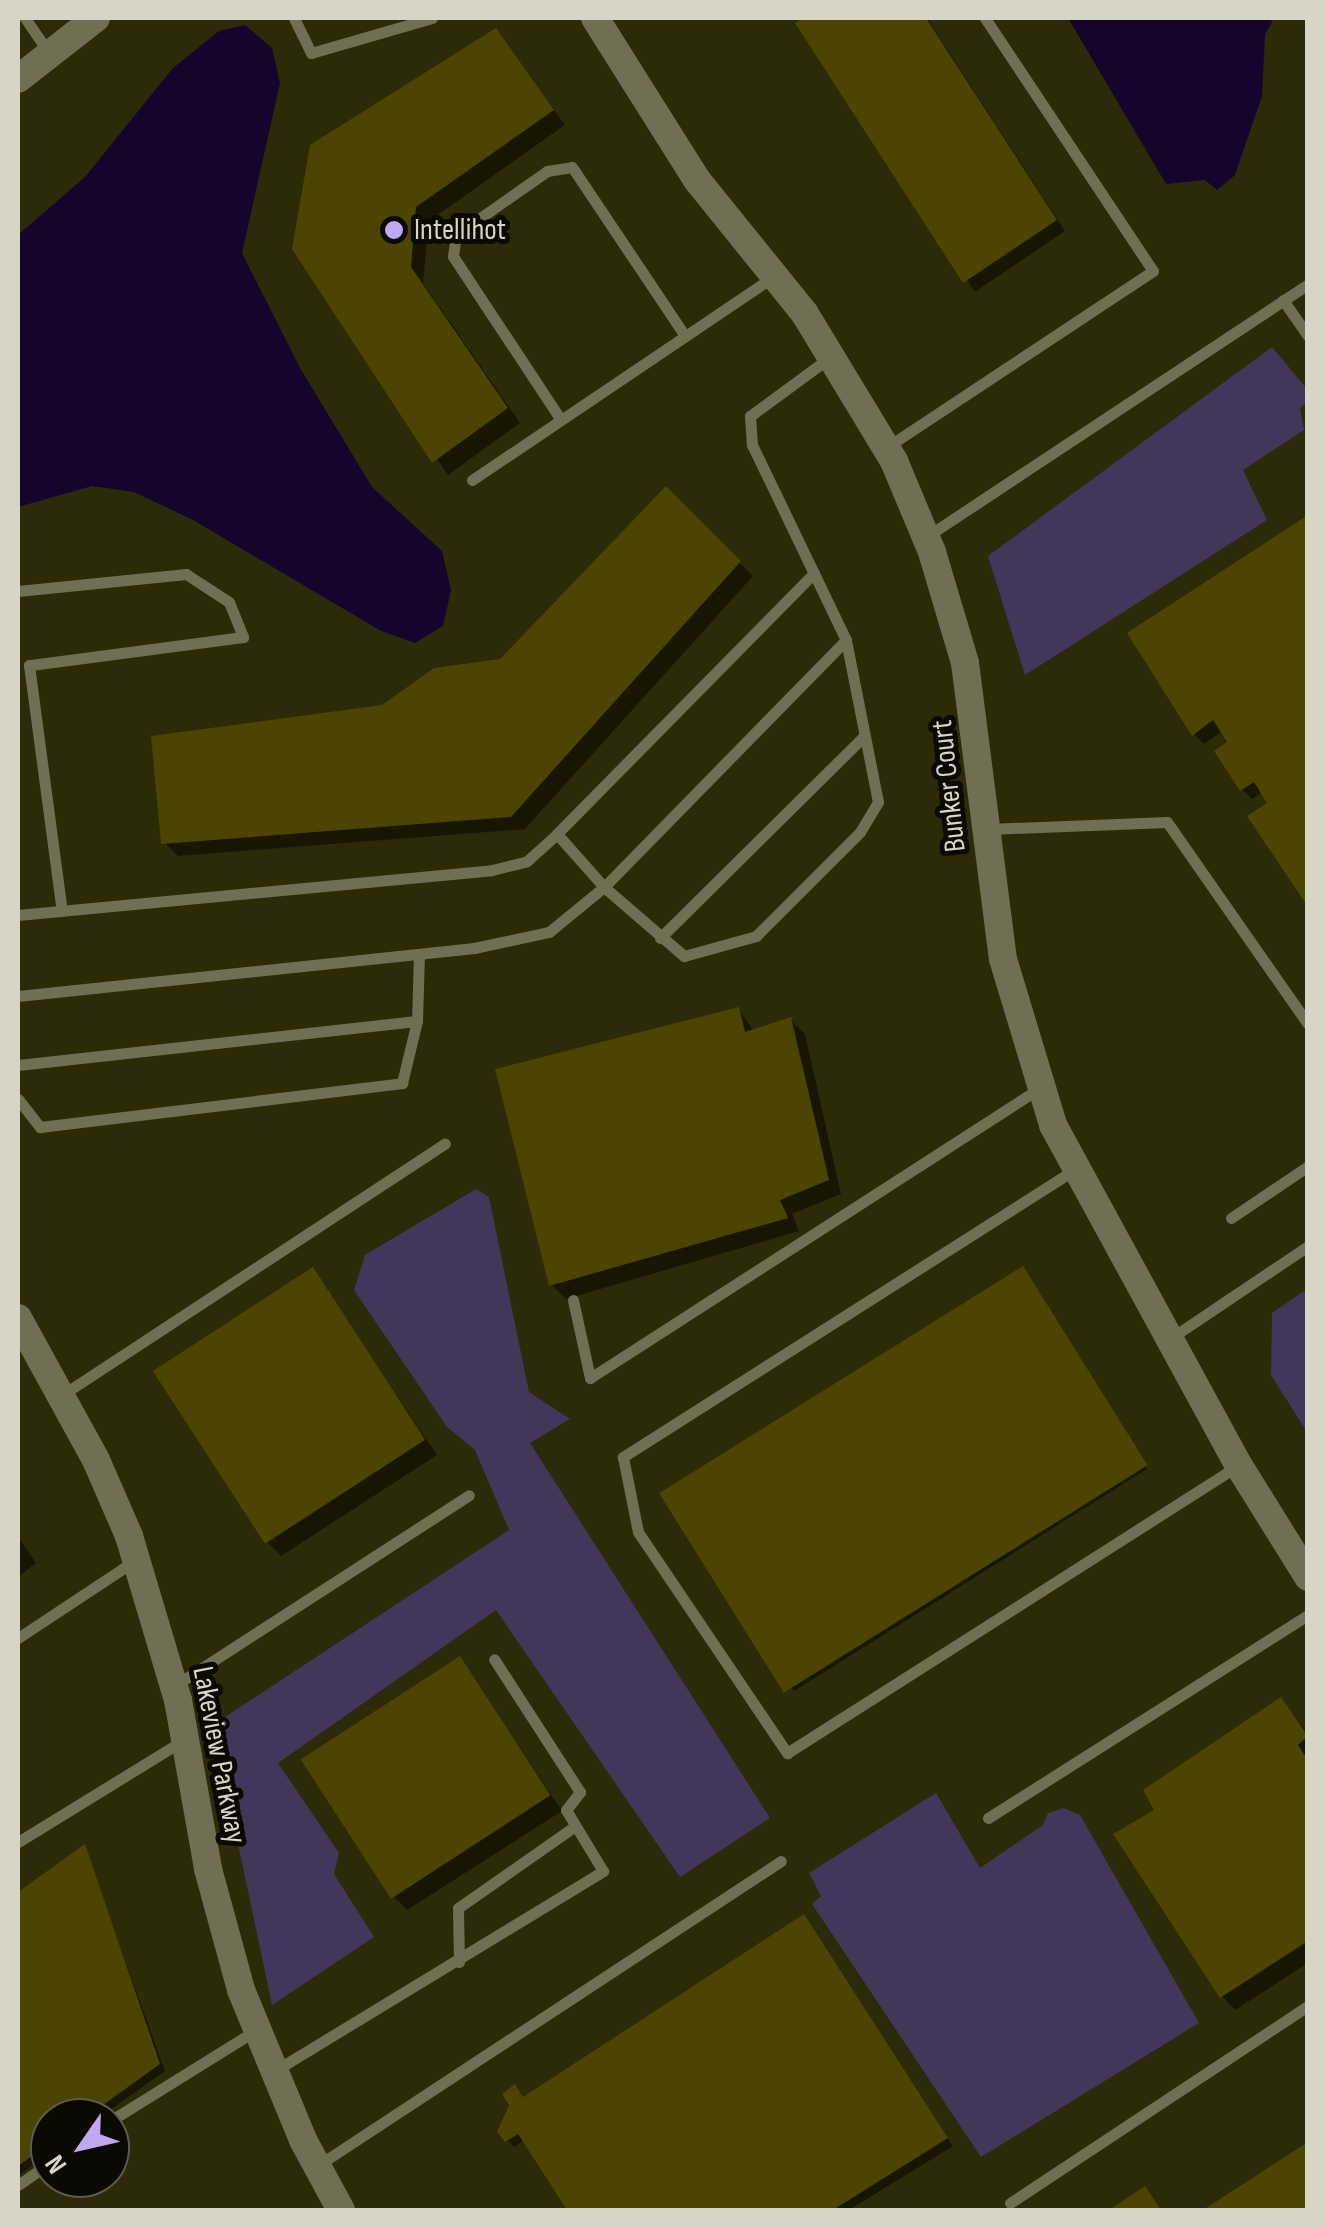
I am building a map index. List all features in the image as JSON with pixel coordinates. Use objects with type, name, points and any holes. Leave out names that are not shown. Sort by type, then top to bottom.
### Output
[{"type":"street","points":[[18,79],[96,18]]},
{"type":"street","name":"Bunker Court","points":[[594,18],[697,180],[832,356],[887,448],[926,537],[965,663],[1002,959],[1040,1088],[1074,1170],[1239,1466],[1308,1578]]},
{"type":"street","name":"Lakeview Parkway","points":[[19,1323],[62,1395],[136,1560],[174,1686],[221,1923],[272,2072],[341,2210]]},
{"type":"lane","points":[[25,18],[49,53]]},
{"type":"lane","points":[[294,18],[312,53],[432,18]]},
{"type":"lane","points":[[887,448],[1152,270],[985,18]]},
{"type":"lane","points":[[560,420],[453,256],[456,234],[547,171],[572,167],[685,336]]},
{"type":"lane","points":[[472,480],[774,276]]},
{"type":"lane","points":[[926,537],[1308,284]]},
{"type":"lane","points":[[1283,300],[1308,336]]},
{"type":"lane","points":[[557,834],[604,886],[684,956],[756,936],[806,889],[878,802],[846,640],[752,446],[750,416],[832,356]]},
{"type":"lane","points":[[18,916],[492,870],[528,861],[814,573]]},
{"type":"lane","points":[[18,591],[186,574],[229,602],[243,637],[28,664],[62,911]]},
{"type":"lane","points":[[18,996],[419,954],[549,932],[604,886],[846,640]]},
{"type":"lane","points":[[660,938],[864,736]]},
{"type":"lane","points":[[987,829],[1167,822],[1308,1024]]},
{"type":"lane","points":[[18,1099],[40,1127],[402,1083],[417,1021],[419,954]]},
{"type":"lane","points":[[18,1066],[417,1021]]},
{"type":"lane","points":[[573,1300],[590,1378],[1040,1088]]},
{"type":"lane","points":[[62,1395],[445,1144]]},
{"type":"lane","points":[[1231,1218],[1308,1166]]},
{"type":"lane","points":[[1074,1170],[623,1456],[638,1532],[787,1753],[1239,1466]]},
{"type":"lane","points":[[1171,1338],[1308,1246]]},
{"type":"lane","points":[[174,1686],[469,1494]]},
{"type":"lane","points":[[18,1638],[136,1560]]},
{"type":"lane","points":[[988,1818],[1308,1615]]},
{"type":"lane","points":[[272,2072],[603,1871],[566,1810],[580,1792],[494,1659]]},
{"type":"lane","points":[[18,1842],[185,1739]]},
{"type":"lane","points":[[458,1962],[458,1908],[575,1826]]},
{"type":"lane","points":[[317,2166],[782,1861]]},
{"type":"lane","points":[[1010,2202],[1308,2006]]},
{"type":"lane","points":[[130,2109],[256,2030]]},
{"type":"shaded area","points":[[18,18],[1307,18],[1307,2210],[18,2210]]},
{"type":"shaded area","points":[[1068,18],[1274,18],[1265,35],[1262,96],[1235,175],[1217,190],[1205,180],[1166,184]]},
{"type":"shaded area","points":[[245,25],[272,48],[280,83],[242,253],[300,368],[372,487],[442,551],[451,590],[443,626],[415,643],[381,631],[193,520],[134,492],[92,486],[18,507],[18,235],[85,177],[173,68],[219,31]]},
{"type":"shaded area","points":[[1272,347],[1307,389],[1308,401],[1300,408],[1304,430],[1243,470],[1267,520],[1025,675],[988,556]]},
{"type":"shaded area","points":[[476,1189],[489,1197],[529,1392],[570,1419],[530,1443],[770,1818],[680,1877],[496,1610],[278,1763],[339,1853],[334,1874],[374,1937],[272,2005],[213,1725],[509,1530],[475,1450],[447,1427],[354,1290],[365,1255]]},
{"type":"shaded area","points":[[1307,1289],[1307,1432],[1271,1375],[1272,1313]]},
{"type":"shaded area","points":[[936,1793],[980,1868],[1043,1825],[1048,1813],[1064,1808],[1080,1815],[1199,2023],[981,2157],[812,1904],[821,1896],[809,1873]]},
{"type":"building","points":[[803,18],[926,18],[1057,220],[963,283],[795,23]]},
{"type":"building","points":[[496,28],[554,110],[416,207],[411,267],[508,408],[432,463],[292,249],[310,145]]},
{"type":"building","points":[[666,486],[741,561],[511,817],[161,844],[151,736],[382,705],[434,668],[500,659]]},
{"type":"building","points":[[1308,515],[1308,907],[1247,816],[1267,803],[1254,782],[1240,791],[1214,751],[1227,742],[1213,720],[1192,736],[1127,633]]},
{"type":"building","points":[[739,1007],[745,1032],[791,1017],[829,1180],[780,1200],[788,1218],[549,1286],[495,1069]]},
{"type":"building","points":[[1023,1266],[1148,1465],[784,1693],[659,1493]]},
{"type":"building","points":[[313,1267],[425,1440],[265,1544],[153,1371]]},
{"type":"building","points":[[460,1656],[550,1795],[391,1899],[301,1759]]},
{"type":"building","points":[[1281,1697],[1308,1736],[1298,1745],[1308,1760],[1308,1941],[1220,1998],[1113,1834],[1154,1810],[1143,1790]]},
{"type":"building","points":[[85,1844],[160,2064],[113,2098],[30,2098],[30,2157],[18,2166],[18,1892]]},
{"type":"building","points":[[804,1914],[948,2138],[833,2210],[567,2210],[518,2134],[505,2142],[497,2132],[509,2105],[502,2094],[515,2084],[523,2097]]},
{"type":"building","points":[[1308,2142],[1308,2210],[1203,2210]]},
{"type":"building","points":[[1145,2186],[1161,2210],[1109,2210]]},
{"type":"place","name":"Intellihot","points":[[394,230]]}]
